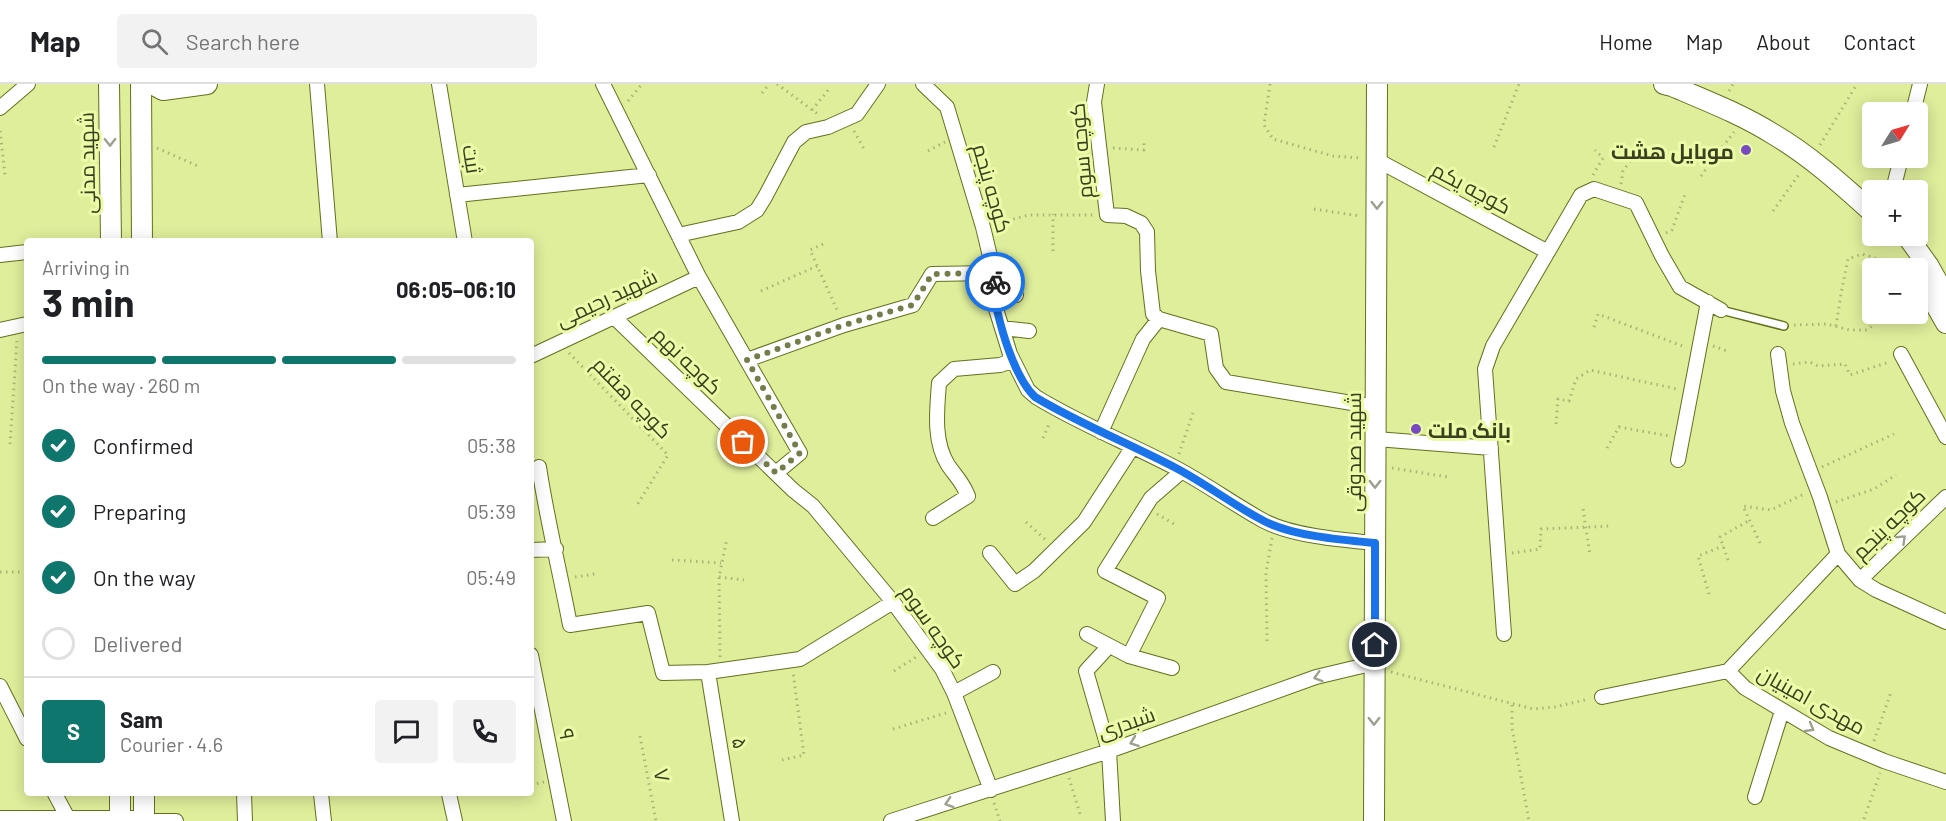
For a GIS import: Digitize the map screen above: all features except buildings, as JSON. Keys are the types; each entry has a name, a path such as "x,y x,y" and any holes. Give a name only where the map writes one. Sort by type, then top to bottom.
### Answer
{"main road":[{"name":"شهید مدنی","path":"109,84 111,238"},
{"path":"141,84 142,238"},
{"path":"152,84 163,90 207,84"},
{"name":"شهید صدوقی","path":"1374,821 1377,84"},
{"path":"1664,84 1744,118 1814,154 1834,178 1862,203"},
{"path":"1700,84 1730,90 1781,124 1814,154 1862,188"},
{"path":"1914,246 1946,297"},
{"path":"1928,291 1946,323"},
{"path":"120,796 120,820"},
{"path":"0,820 144,821 144,796"}],"street":[{"path":"0,108 28,84"},
{"path":"318,84 330,238"},
{"name":"ثبت","path":"439,84 464,238"},
{"path":"603,84 699,277 800,453 776,473"},
{"path":"678,235 738,222 757,210 794,142 806,132 833,125 857,114 879,84"},
{"name":"کوچه پنجم","path":"924,84 947,106 983,227 994,273 996,309 1010,354 1028,390 1055,409 1178,469 1266,522 1341,540 1375,543"},
{"name":"کوچه سوم","path":"1096,84 1094,102 1107,215"},
{"path":"1916,102 1920,84"},
{"name":"کوچه یکم","path":"1377,160 1548,252"},
{"path":"457,195 649,175"},
{"path":"1504,634 1485,369 1493,346 1581,195 1594,189 1636,203 1662,256 1680,286 1721,310"},
{"path":"1107,215 1126,216 1141,223 1147,232 1148,271 1153,314 1159,319 1211,334 1216,368 1226,382 1376,407"},
{"path":"0,255 24,252"},
{"path":"747,360 844,325 913,305 932,274 994,273"},
{"name":"شهید رحیمی","path":"534,355 699,277"},
{"path":"995,293 1016,295"},
{"path":"1678,460 1708,302"},
{"name":"کوچه نهم","path":"614,317 813,506"},
{"path":"1101,432 1143,339 1159,319"},
{"path":"0,330 22,325"},
{"path":"1002,328 1029,331"},
{"path":"933,518 968,496 963,483 949,466 941,449 936,416 939,383 954,369 1000,365 1009,362 1010,354"},
{"path":"1903,357 1946,437"},
{"path":"1779,360 1792,423 1838,554 1860,580 1876,590 1946,621"},
{"path":"1376,439 1491,448"},
{"path":"990,553 1015,584 1034,571 1084,522 1132,448"},
{"path":"539,467 570,625 648,613 663,674 714,671 800,659 893,602"},
{"path":"1129,656 1158,598 1105,571 1151,498 1178,469"},
{"name":"کوچه پنجم","path":"1860,580 1946,496"},
{"name":"کوچه سوم","path":"813,506 893,602 942,669 954,693 991,790"},
{"path":"534,550 556,549"},
{"path":"1602,697 1728,671 1838,554"},
{"path":"1086,634 1129,656 1172,668"},
{"path":"1109,646 1086,671 1109,751 1113,821"},
{"name":"شبدری","path":"891,821 912,818 1316,677 1375,666"},
{"name":"۹","path":"534,670 564,821"},
{"name":"۵","path":"714,671 732,821"},
{"name":"مهدی امینیان","path":"1728,671 1745,688 1829,738 1884,761 1946,782"},
{"path":"954,693 993,672"},
{"path":"0,686 24,733"},
{"path":"1755,797 1782,711"},
{"path":"56,796 69,820"},
{"path":"244,796 245,821"},
{"path":"321,796 324,821"},
{"path":"449,796 454,821"},
{"path":"144,821 176,821"}],"lane":[{"path":"1721,310 1786,326"}],"path":[{"path":"618,112 642,84"},
{"path":"762,93 769,84"},
{"path":"777,84 833,125"},
{"path":"1270,84 1264,125 1273,140 1333,156 1377,160"},
{"path":"1494,147 1519,84"},
{"path":"1773,211 1814,154 1857,84"},
{"path":"812,110 829,89"},
{"path":"847,118 865,151"},
{"path":"1701,176 1744,118"},
{"path":"0,131 5,175"},
{"path":"1098,148 1144,150 1144,140"},
{"path":"141,141 200,167"},
{"path":"1620,197 1623,171 1641,146"},
{"path":"1581,195 1603,158 1595,150"},
{"path":"1654,240 1672,230 1685,194"},
{"path":"1314,209 1377,218"},
{"path":"1053,214 1053,251"},
{"path":"983,227 1028,215 1107,215"},
{"path":"823,244 810,250 844,325"},
{"path":"1836,326 1848,259 1862,254 1875,258"},
{"path":"761,291 817,266"},
{"path":"1594,327 1598,314 1698,352"},
{"path":"1786,326 1826,324 1850,330 1867,330 1874,324"},
{"path":"10,444 22,325"},
{"name":"کوچه هفتم","path":"559,343 668,455 636,506"},
{"path":"1779,360 1810,362 1818,366 1845,364 1850,375 1903,357"},
{"path":"1556,424 1558,399 1569,400 1576,379 1590,370 1691,392"},
{"path":"1042,438 1055,409"},
{"path":"1178,469 1193,413"},
{"path":"1607,448 1619,427 1683,438"},
{"path":"1810,473 1894,434"},
{"path":"1376,465 1448,477"},
{"path":"1823,507 1874,489 1896,475"},
{"path":"1760,543 1743,506 1771,510 1816,488"},
{"path":"1145,507 1174,524"},
{"path":"1583,509 1590,555"},
{"path":"1728,560 1720,537 1750,520"},
{"path":"1026,522 1056,549"},
{"path":"1267,641 1266,573 1274,524"},
{"path":"1498,555 1540,549 1541,529 1611,526"},
{"path":"714,671 719,577 727,538"},
{"path":"1709,594 1698,556 1723,546"},
{"path":"672,560 722,563"},
{"path":"0,572 24,572"},
{"path":"561,580 595,574"},
{"path":"719,577 744,580"},
{"path":"894,671 928,649"},
{"path":"782,760 804,755 792,660"},
{"path":"1375,666 1445,687 1533,709 1602,697"},
{"path":"1869,755 1891,692"},
{"path":"1512,705 1512,729 1529,821"},
{"path":"893,729 960,709"},
{"name":"۷","path":"640,736 656,821"},
{"path":"1864,819 1884,761"},
{"path":"1065,765 1080,814"},
{"path":"991,790 1000,821"}],"way so far":[{"path":"743,442 776,473 800,453 747,360 844,325 913,305 932,274 994,273 995,282"}],"place":[{"name":"موبایل هشت","path":"1746,150"},
{"name":"بانک ملت","path":"1416,429"}],"route":[{"path":"995,282 996,309 1010,354 1028,390 1035,397 1132,448 1174,467 1266,522 1341,540 1375,543 1375,645"}]}
